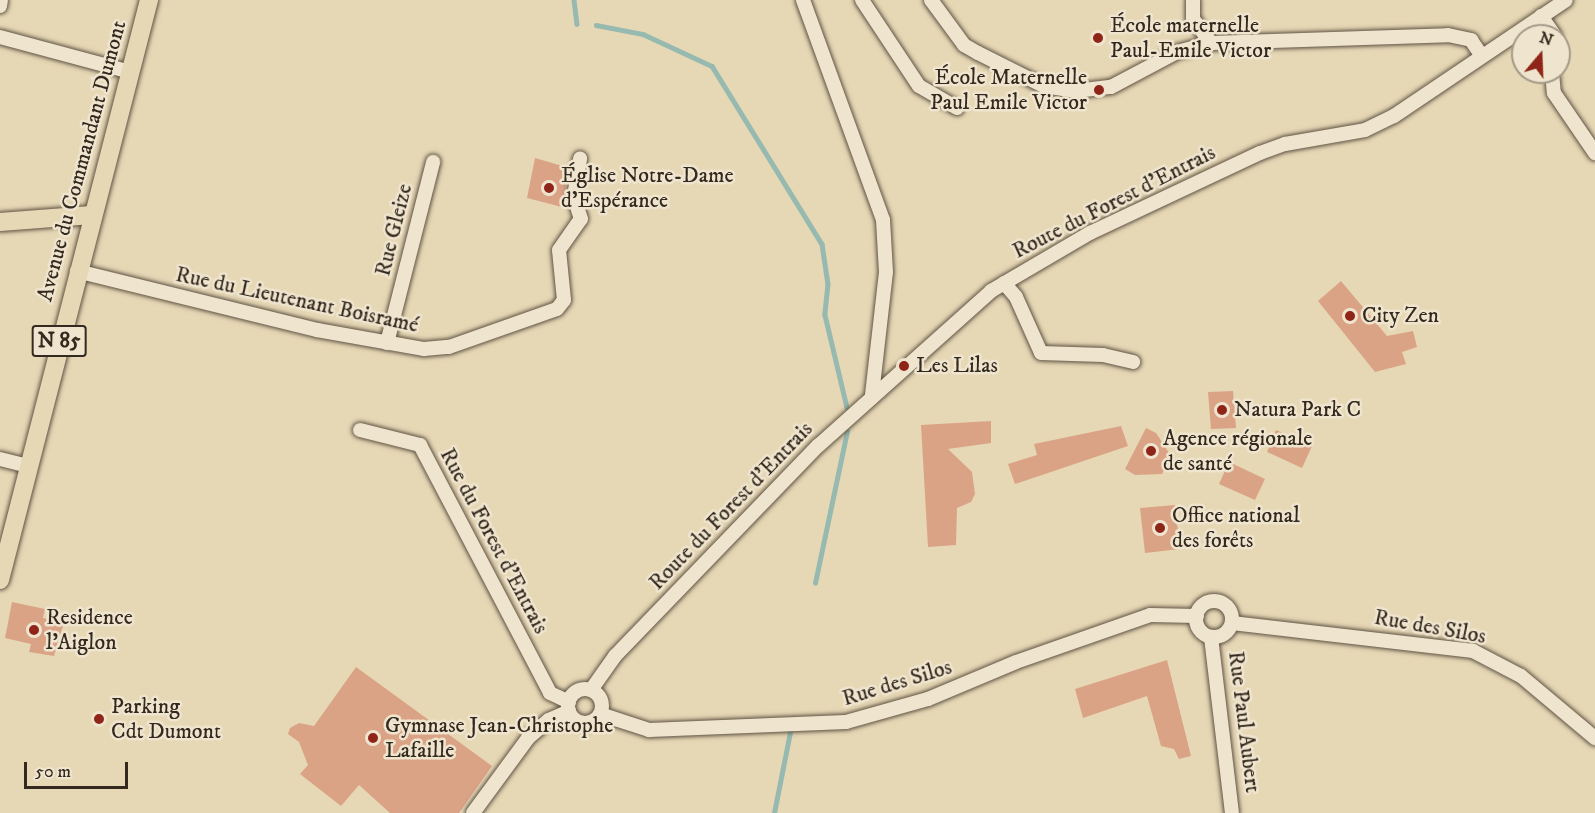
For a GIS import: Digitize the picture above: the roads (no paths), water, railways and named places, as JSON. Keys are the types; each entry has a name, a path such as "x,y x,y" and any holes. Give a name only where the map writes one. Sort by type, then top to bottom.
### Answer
{"main road":[{"name":"Avenue du Commandant Dumont","path":"0,580 77,271 149,0"},
{"path":"0,222 92,215"}],"street":[{"path":"0,6 2,0"},
{"path":"803,0 883,220 886,272 872,395"},
{"path":"862,0 919,86 957,108"},
{"path":"931,0 964,45 1044,86 1062,89 1111,87 1177,52 1211,43 1448,35 1471,40 1481,55"},
{"path":"1193,0 1193,19 1211,43"},
{"name":"Route du Forest d'Entrais","path":"591,690 615,656 872,395 1004,283 1090,233 1260,153 1286,144 1365,130 1414,104 1481,55 1566,0"},
{"path":"1541,16 1547,24"},
{"path":"0,37 130,72"},
{"path":"1553,84 1554,93 1595,153"},
{"name":"Rue du Lieutenant Boisramé","path":"77,271 387,343 449,347 557,309 564,300 559,250 581,215 574,197 580,158"},
{"name":"Rue Gleize","path":"387,343 433,162"},
{"path":"1004,283 1016,297 1041,353 1103,355 1133,362"},
{"name":"Rue du Forest d'Entrais","path":"360,430 420,445 550,693 569,707"},
{"path":"0,459 28,466"},
{"path":"1218,601 1229,609 1232,622 1227,632 1211,637 1200,629 1197,616 1204,604 1218,601"},
{"name":"Rue des Silos","path":"600,714 649,730 792,727 846,722 918,702 1150,615 1197,616"},
{"name":"Rue des Silos","path":"1232,622 1473,651 1521,676 1595,738"},
{"name":"Rue Paul Aubert","path":"1211,637 1232,813"},
{"path":"473,813 528,738 569,707 575,693 591,690 601,700 600,714 586,723 569,707"}],"waterway":[{"path":"574,0 577,24"},
{"path":"596,25 643,34 712,66 822,244 828,284 825,315 847,407"},
{"path":"815,583 847,431"},
{"path":"774,813 791,727"}],"place":[{"name":"École maternelle Paul-Emile Victor","path":"1098,38"},
{"name":"École Maternelle Paul Emile Victor","path":"1099,90"},
{"name":"Église Notre-Dame d'Espérance","path":"549,188"},
{"name":"City Zen","path":"1350,316"},
{"name":"Les Lilas","path":"904,366"},
{"name":"Natura Park C","path":"1222,410"},
{"name":"Agence régionale de santé","path":"1151,451"},
{"name":"Office national des forêts","path":"1160,528"},
{"name":"Residence l'Aiglon","path":"34,630"},
{"name":"Parking Cdt Dumont","path":"99,719"},
{"name":"Gymnase Jean-Christophe Lafaille","path":"373,738"}]}
